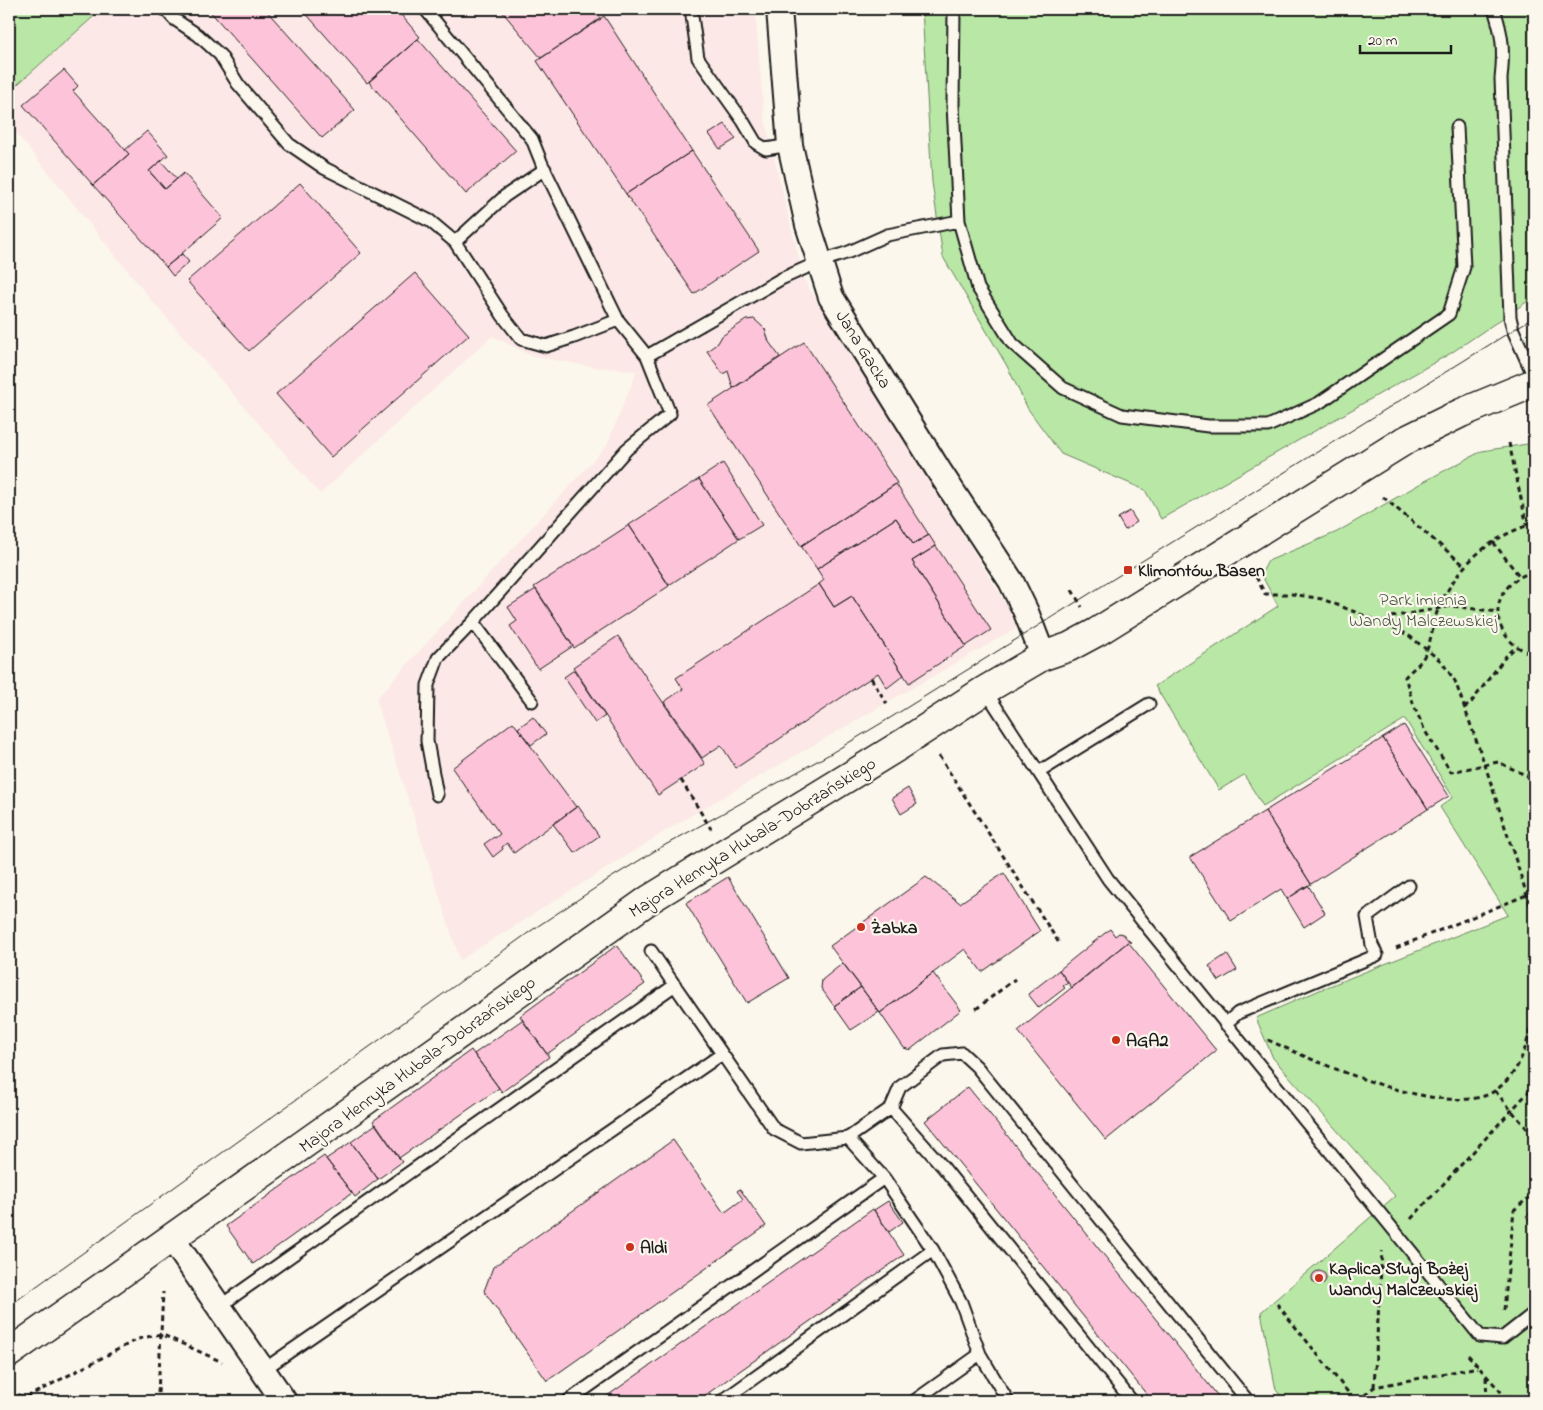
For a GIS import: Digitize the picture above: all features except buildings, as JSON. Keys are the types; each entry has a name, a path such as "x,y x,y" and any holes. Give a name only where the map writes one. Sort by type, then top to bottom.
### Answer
{"street":[{"name":"Jana Gacka","path":"779,9 790,145 808,225 831,297 939,471 1011,581 1026,612 1043,656"},
{"name":"Majora Henryka Hubala-Dobrzańskiego","path":"9,1353 650,899 902,744 985,690 1043,656 1069,647 1097,632 1404,441 1461,413 1534,383"},
{"path":"172,1237 284,1401"}],"lane":[{"path":"166,9 174,19 198,35 220,55 238,84 288,144 324,168 430,221 455,242 503,316 521,340 546,346 574,338 618,320"},
{"path":"425,9 532,139 544,169 618,320 646,356 670,414 627,449 473,622 438,658 428,685 427,741 438,795"},
{"path":"691,9 698,58 743,121 756,143 766,149 790,145"},
{"path":"954,9 953,105 959,221 978,288 1012,343 1062,388 1122,415 1208,426 1268,426 1318,403 1450,314 1464,267 1457,127"},
{"path":"1494,9 1502,34 1504,54 1500,79 1510,317 1513,330 1534,377"},
{"path":"455,242 505,196 544,169"},
{"path":"646,356 781,279 819,262 849,252 887,235 959,221"},
{"path":"473,622 532,701"},
{"path":"985,690 1108,879 1480,1336 1502,1338 1534,1313"},
{"path":"1039,772 1149,704"},
{"path":"1225,1024 1238,1013 1377,955 1372,945 1367,917 1409,886"},
{"path":"651,951 774,1129 801,1143 848,1138 891,1108 900,1087 943,1055 962,1053 977,1067 1248,1401"},
{"path":"220,1306 675,985"},
{"path":"263,1370 722,1054"},
{"path":"891,1108 943,1167 1132,1401"},
{"path":"848,1138 884,1178 933,1250 961,1302 980,1354 1008,1401"},
{"path":"568,1401 884,1178"},
{"path":"722,1401 933,1250"},
{"path":"914,1401 980,1354"}],"path":[{"path":"1509,443 1526,526"},
{"path":"1383,497 1466,566"},
{"path":"1534,523 1500,537 1483,548 1466,566 1439,608 1423,658 1405,677 1414,706 1425,731 1451,772 1498,762 1534,779"},
{"path":"1493,542 1520,577"},
{"path":"1250,565 1265,594 1292,594 1322,599 1388,625 1408,635 1441,660 1454,681 1485,765 1534,917"},
{"path":"1534,573 1520,577 1508,586 1501,598 1498,612 1502,632 1516,647 1534,654"},
{"path":"1388,625 1391,617 1452,606 1498,612"},
{"path":"1464,708 1470,704 1506,656 1516,647"},
{"path":"871,678 887,704"},
{"path":"936,751 1059,944"},
{"path":"681,780 714,833"},
{"path":"1377,955 1534,892"},
{"path":"976,1009 1015,979"},
{"path":"1238,1013 1264,1038 1347,1075 1397,1090 1462,1100 1484,1096 1495,1091 1518,1068 1530,1032 1534,1003"},
{"path":"1396,1234 1534,1086"},
{"path":"1495,1091 1534,1137"},
{"path":"1502,1338 1514,1210 1534,1193"},
{"path":"1374,1387 1382,1247"},
{"path":"162,1401 158,1394 163,1292"},
{"path":"1277,1304 1356,1401 1374,1387 1478,1367 1509,1401"},
{"path":"9,1394 27,1397 138,1339 161,1334 220,1360 224,1366"},
{"path":"1486,1376 1488,1401"}],"shaded area":[{"path":"102,9 755,9 764,116 804,280 1020,626 680,822 460,960 376,699 607,445 637,371 595,367 532,356 492,336 320,494 153,302 9,124 9,93"}],"green space":[{"path":"9,9 102,9 9,92"},
{"path":"922,9 1534,9 1534,297 1451,353 1161,519 1145,490 1061,454 1028,409 1007,366 943,257 932,182"},
{"name":"Park imienia Wandy Malczewskiej","path":"1534,443 1534,1401 1286,1401 1276,1390 1261,1312 1395,1196 1273,1058 1256,1018 1322,989 1508,915 1440,807 1453,797 1405,719 1263,806 1244,775 1219,790 1155,686 1278,606 1261,574 1268,561 1337,532 1423,482 1482,451"}],"tram line":[{"path":"9,1306 535,928 609,879 658,849 828,755 890,718 1534,317"}],"place":[{"name":"Klimontów Basen","path":"1128,570"},
{"name":"Żabka","path":"861,927"},
{"name":"AGA2","path":"1116,1040"},
{"name":"Aldi","path":"630,1247"},
{"name":"Kaplica Sługi Bożej Wandy Malczewskiej","path":"1319,1278"}]}
